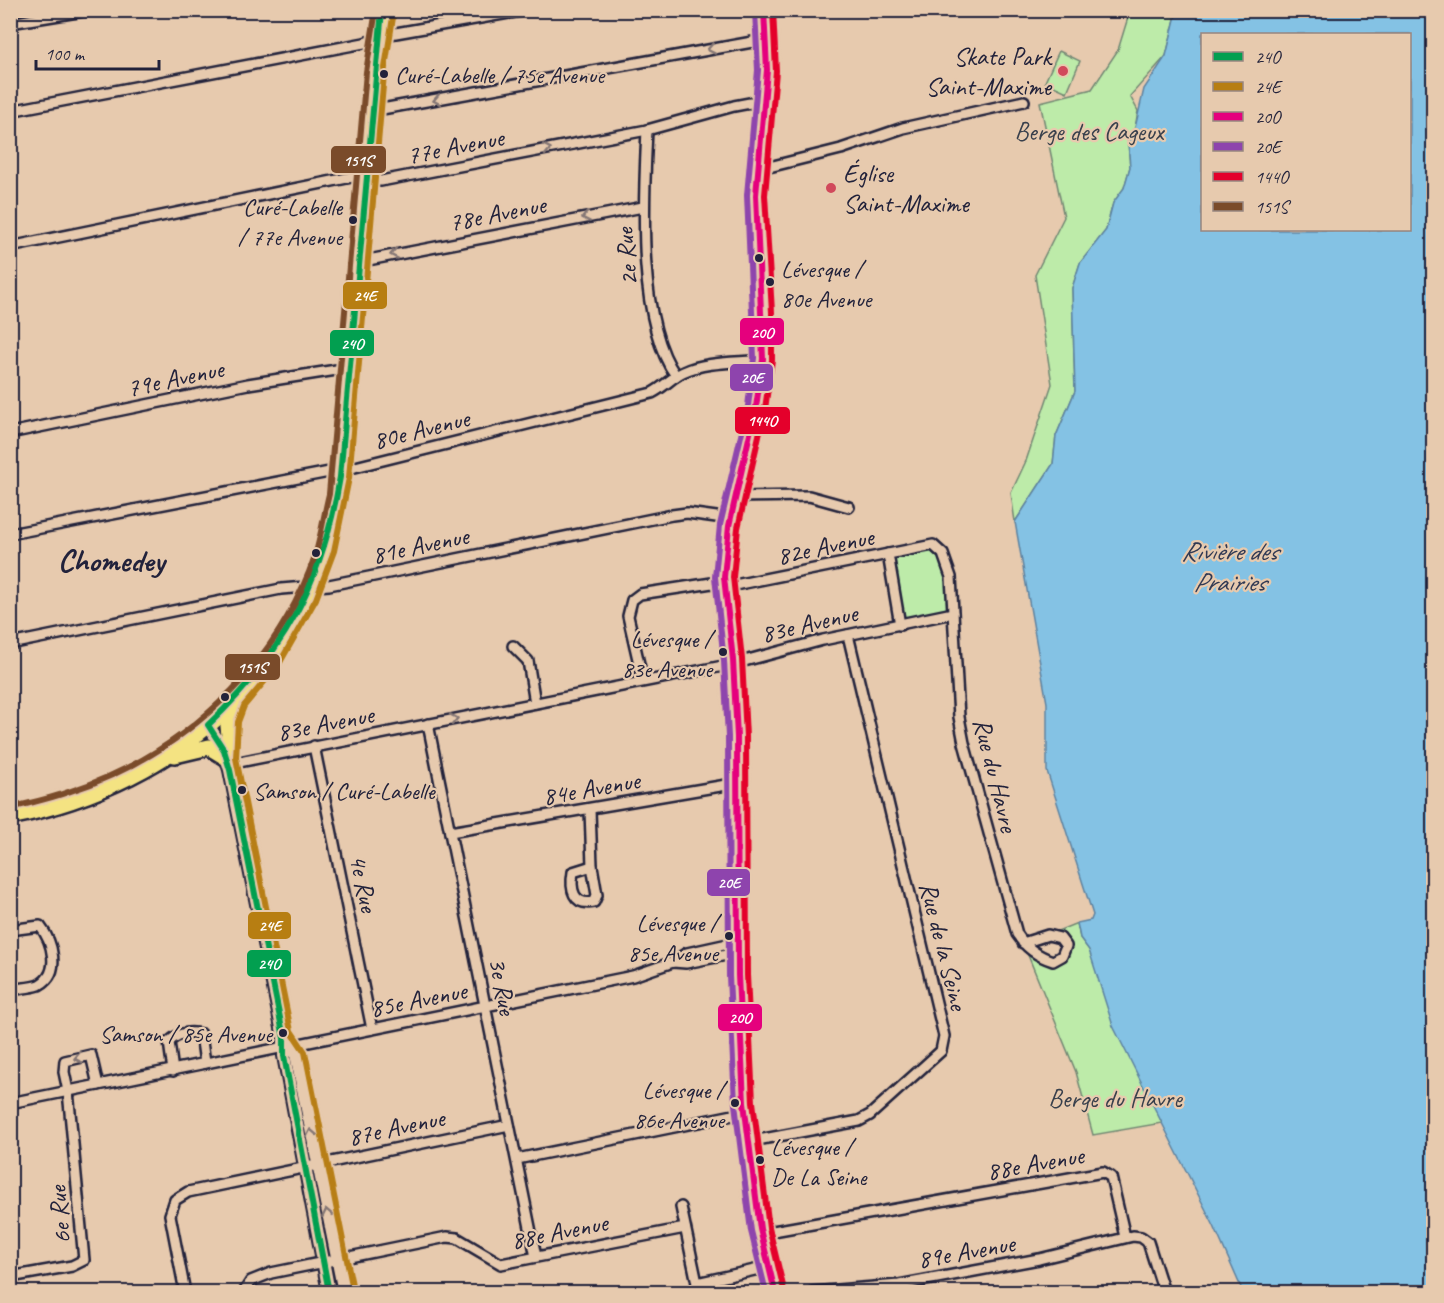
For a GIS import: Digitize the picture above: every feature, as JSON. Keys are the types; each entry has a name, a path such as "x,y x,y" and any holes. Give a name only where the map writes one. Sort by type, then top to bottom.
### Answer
{"main road":[{"path":"10,817 62,806 92,795 166,757 208,726 236,701 277,651 312,585 332,526 340,470 381,21"},
{"path":"166,757 209,747 228,761 230,745 228,726 236,701"}],"street":[{"path":"10,23 90,10"},
{"path":"10,111 347,46 381,21 527,10"},
{"path":"764,10 769,39 766,100 757,170 756,202 763,360 755,412 725,551 725,584 733,664 738,783 739,1066 747,1142 768,1267 775,1293"},
{"path":"371,111 769,39"},
{"name":"77e Avenue","path":"10,247 352,177 381,181 647,130 734,105 766,100"},
{"path":"757,170 840,149 903,128 1024,101"},
{"name":"2e Rue","path":"647,130 643,207 644,256 656,330 665,358 676,376"},
{"name":"78e Avenue","path":"358,262 643,207"},
{"name":"80e Avenue","path":"10,534 340,470 652,393 664,387 676,376 694,367 763,360"},
{"name":"79e Avenue","path":"10,433 248,384 349,368"},
{"path":"736,497 810,496 849,507"},
{"name":"81e Avenue","path":"10,644 281,589 369,577 672,515 687,513 731,519"},
{"name":"82e Avenue","path":"643,681 628,616 632,600 640,594 725,584 933,545"},
{"name":"Rue du Havre","path":"933,545 944,554 951,578 959,717 964,743 1017,934 1023,943"},
{"path":"888,554 900,625"},
{"name":"83e Avenue","path":"228,761 733,664 848,635 952,613"},
{"name":"Rue de la Seine","path":"747,1142 859,1121 870,1115 941,1051 944,1036 848,635"},
{"path":"513,646 528,661 535,703"},
{"name":"3e Rue","path":"428,724 536,1257"},
{"path":"208,726 228,761 312,1167 344,1293"},
{"name":"4e Rue","path":"314,746 372,1029"},
{"name":"84e Avenue","path":"450,832 738,783"},
{"path":"590,810 592,866"},
{"path":"10,930 40,926 47,934 54,964 51,972 39,984 10,990"},
{"name":"85e Avenue","path":"10,1103 206,1064 286,1044 486,1007 633,976 673,962 686,963 737,948"},
{"path":"173,1071 169,1042 176,1035 193,1032 201,1034 206,1064"},
{"path":"68,1091 64,1072 65,1061 79,1056 91,1055 98,1085"},
{"name":"6e Rue","path":"10,1277 72,1266 84,1260 68,1091"},
{"path":"517,1159 743,1113"},
{"name":"87e Avenue","path":"185,1293 170,1215 175,1200 188,1192 509,1125"},
{"path":"312,1167 329,1293"},
{"name":"88e Avenue","path":"762,1233 1103,1172 1111,1177 1125,1237"},
{"path":"681,1207 696,1288 768,1267"},
{"name":"88e Avenue","path":"244,1293 251,1281 271,1273 452,1237 501,1264 685,1228"},
{"path":"1125,1237 1141,1237 1148,1242 1164,1293"},
{"name":"89e Avenue","path":"812,1293 898,1285 1039,1259 1125,1237"}],"green space":[{"name":"Berge des Cageux","path":"1130,11 1177,11 1166,56 1130,96 1138,111 1135,128 1128,142 1130,167 1124,188 1113,203 1106,230 1080,263 1072,288 1075,391 1056,436 1053,464 1015,522 1011,493 1026,461 1052,384 1035,275 1064,217 1040,102 1092,89 1118,50"},
{"name":"Skate Park Saint-Maxime","path":"1059,51 1080,61 1067,92 1045,82"},
{"path":"933,545 943,554 953,613 900,625 888,554"},
{"name":"Berge du Havre","path":"1077,923 1080,938 1089,950 1162,1123 1093,1135 1076,1072 1023,943 1053,961 1066,946 1048,935"}],"water":[{"name":"Rivière des Prairies","path":"1177,11 1433,11 1433,1292 1243,1292 1214,1226 1113,1026 1089,950 1080,938 1077,923 1091,920 1093,915 1047,771 1047,703 1015,522 1053,464 1056,436 1075,391 1072,288 1080,263 1106,230 1113,203 1124,188 1130,167 1128,142 1135,128 1144,89 1166,56"}],"transit line":[{"name":"151S","path":"10,808 46,799 109,776 149,756 186,731 219,703 250,671 276,635 298,597 315,556 329,494 366,72 376,10"},
{"name":"24O","path":"329,1292 284,1056 284,1038 230,770 224,750 208,725 235,698 279,642 311,582 333,515 340,477 382,10"},
{"name":"20O","path":"764,10 767,70 756,195 763,359 756,407 729,526 724,577 733,660 737,737 738,975 744,1103 760,1229 775,1292"},
{"name":"144O","path":"773,10 776,71 765,195 772,312 772,360 765,409 738,528 733,577 742,659 746,737 747,975 753,1102 769,1228 784,1290"},
{"name":"24E","path":"353,1290 305,1052 291,1031 236,758 238,722 244,706 279,664 316,599 334,551 349,478 384,74 394,11"},
{"name":"20E","path":"755,11 758,70 747,195 754,358 748,406 720,525 715,577 724,661 728,737 729,976 735,1104 751,1231 766,1292"}],"place":[{"name":"Skate Park Saint-Maxime","path":"1063,71"},
{"name":"Curé-Labelle / 75e Avenue","path":"384,74"},
{"name":"Église Saint-Maxime","path":"831,188"},
{"name":"Curé-Labelle / 77e Avenue","path":"353,220"},
{"name":"Lévesque / 80e Avenue","path":"770,282"},
{"name":"Lévesque / 83e Avenue","path":"723,652"},
{"name":"Samson / Curé-Labelle","path":"242,790"},
{"name":"Lévesque / 85e Avenue","path":"729,936"},
{"name":"Samson / 85e Avenue","path":"283,1033"},
{"name":"Lévesque / 86e Avenue","path":"735,1103"},
{"name":"Lévesque / De La Seine","path":"760,1160"}],"district":[{"name":"Chomedey","path":"111,560"}]}
